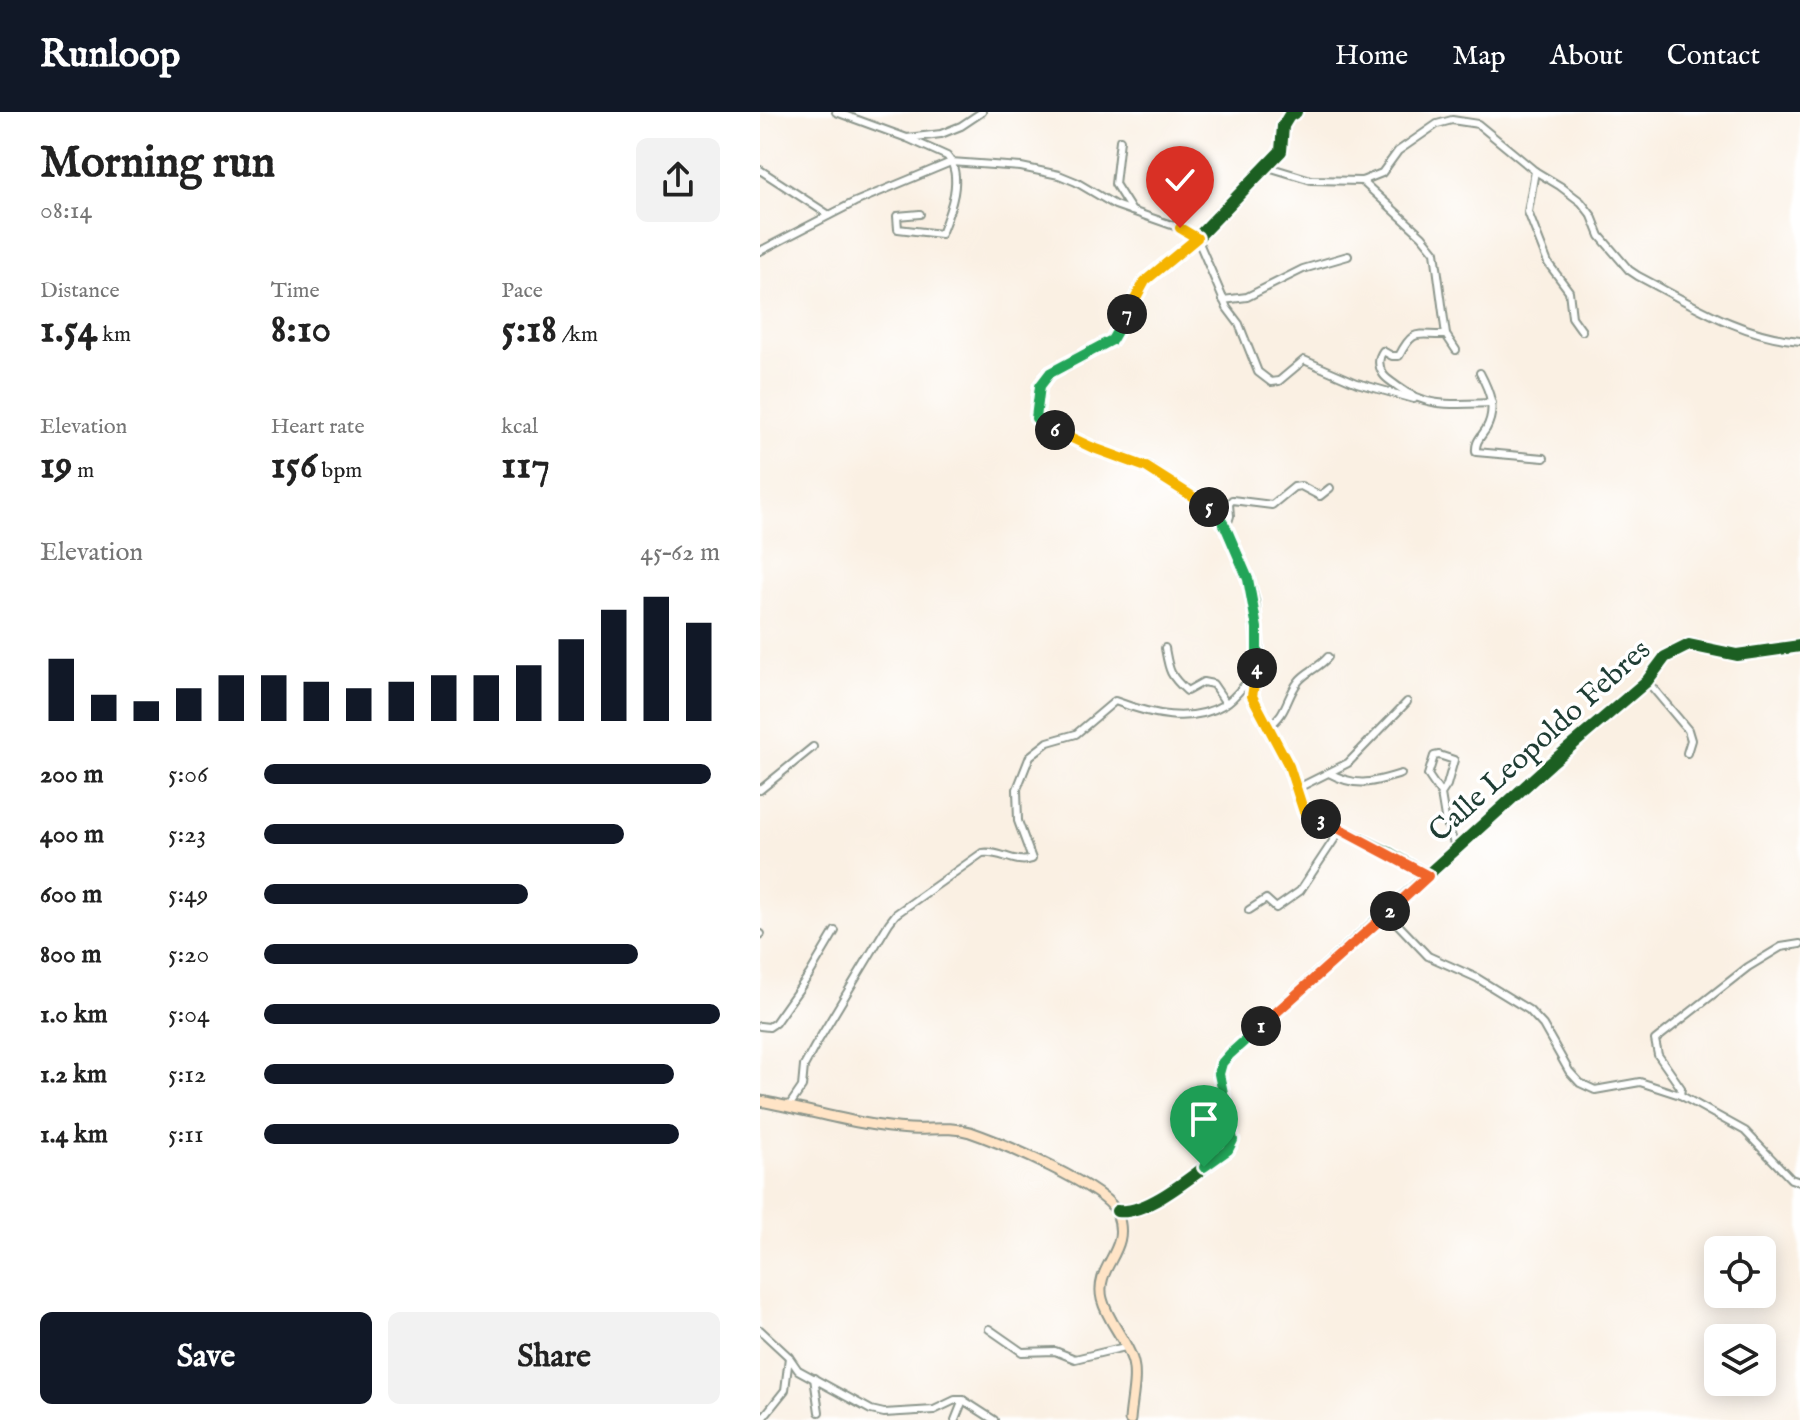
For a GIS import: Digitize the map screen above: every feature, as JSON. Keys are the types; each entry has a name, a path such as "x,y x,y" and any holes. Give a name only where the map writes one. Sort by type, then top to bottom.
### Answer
{"street":[{"path":"836,112 947,156 951,162 955,199 941,234 898,229 897,216 920,214"},
{"path":"907,138 941,134 961,126 982,112"},
{"path":"1296,112 1289,116 1283,126 1281,151 1197,238 1145,281 1112,340 1050,373 1040,386 1036,418 1091,447 1146,467 1216,511 1248,579 1254,602 1257,638 1252,696 1289,766 1304,812 1428,876"},
{"path":"1268,167 1311,180 1362,181 1382,173 1398,151 1437,124 1452,120 1478,124 1535,171 1581,202 1592,216 1600,236 1629,270 1733,327 1800,341"},
{"path":"1120,140 1115,184 1132,211"},
{"path":"760,251 829,215 951,162 1021,167 1059,175 1115,205 1180,228 1197,238 1223,300 1239,324 1258,372 1271,382 1279,381 1304,360 1357,383 1414,399 1441,404 1492,403"},
{"path":"760,170 829,215"},
{"path":"1535,171 1528,212 1548,263 1569,291 1572,317 1582,331"},
{"path":"1362,181 1422,236 1435,252 1446,335 1456,350"},
{"path":"1223,300 1247,297 1303,269 1348,256"},
{"path":"1414,399 1385,377 1379,366 1379,355 1383,351 1399,356 1408,338 1416,333 1446,335"},
{"path":"1480,373 1492,403 1492,416 1475,444 1476,452 1544,458"},
{"path":"1226,528 1232,500 1272,505 1294,487 1301,486 1320,496 1330,488"},
{"name":"Calle Leopoldo Febres","path":"1117,1211 1126,1213 1146,1206 1228,1150 1233,1140 1219,1082 1222,1063 1456,849 1647,681 1665,657 1689,645 1737,655 1800,646"},
{"path":"1165,648 1170,675 1175,681 1187,691 1203,682 1213,684 1226,703"},
{"path":"1269,726 1286,709 1298,682 1319,668 1328,657"},
{"path":"789,1106 802,1087 804,1066 815,1046 880,934 896,914 982,853 993,851 1023,862 1032,859 1018,821 1017,789 1030,756 1036,750 1048,742 1076,734 1115,701 1144,712 1171,716 1200,715 1226,703 1256,673"},
{"path":"1647,681 1688,730 1691,740 1687,753"},
{"path":"1296,789 1348,763 1407,702"},
{"path":"760,790 813,747"},
{"path":"1441,794 1454,760 1439,755 1434,756 1428,775 1441,794 1445,818 1456,849"},
{"path":"1329,773 1352,784 1401,774"},
{"path":"1249,910 1266,899 1276,908 1300,891 1341,829"},
{"path":"1387,913 1428,956 1477,978 1529,1010 1543,1025 1569,1071 1580,1083 1595,1090 1640,1082 1680,1095 1745,1131 1791,1179 1800,1182"},
{"path":"760,1026 769,1027 775,1023 835,931"},
{"path":"1680,1095 1681,1088 1658,1055 1655,1040 1748,967 1781,947 1800,944"},
{"path":"760,1101 846,1120 910,1129 947,1128 969,1132 1067,1175 1097,1192 1117,1211 1121,1232 1119,1250 1103,1274 1101,1288 1103,1301 1132,1360 1130,1420"},
{"path":"989,1329 1022,1352 1055,1351 1075,1359 1125,1347"},
{"path":"760,1330 789,1357 798,1370 871,1410 884,1413 934,1410 955,1400 963,1400 994,1420"},
{"path":"761,1420 785,1390 789,1357"},
{"path":"814,1378 819,1412"},
{"path":"955,1420 963,1400"}],"cycle path":[{"path":"1296,112 1289,116 1283,126 1281,151 1197,238 1145,281 1112,340 1050,373 1040,386 1036,418 1091,447 1146,467 1216,511 1248,579 1254,602 1258,649 1252,696 1289,766 1304,812 1389,853 1428,876"},
{"path":"1117,1211 1130,1211 1159,1199 1228,1150 1233,1140 1219,1074 1222,1063 1551,763 1647,681 1665,657 1689,645 1737,655 1800,646"}],"route":[{"path":"1180,228 1197,238 1145,281 1112,340 1050,373 1040,386 1035,405 1036,418 1091,447 1146,467 1216,511 1248,579 1254,602 1258,649 1252,696 1289,766 1304,812 1389,853 1428,876 1222,1063 1219,1082 1233,1140 1228,1150 1204,1167"}]}
